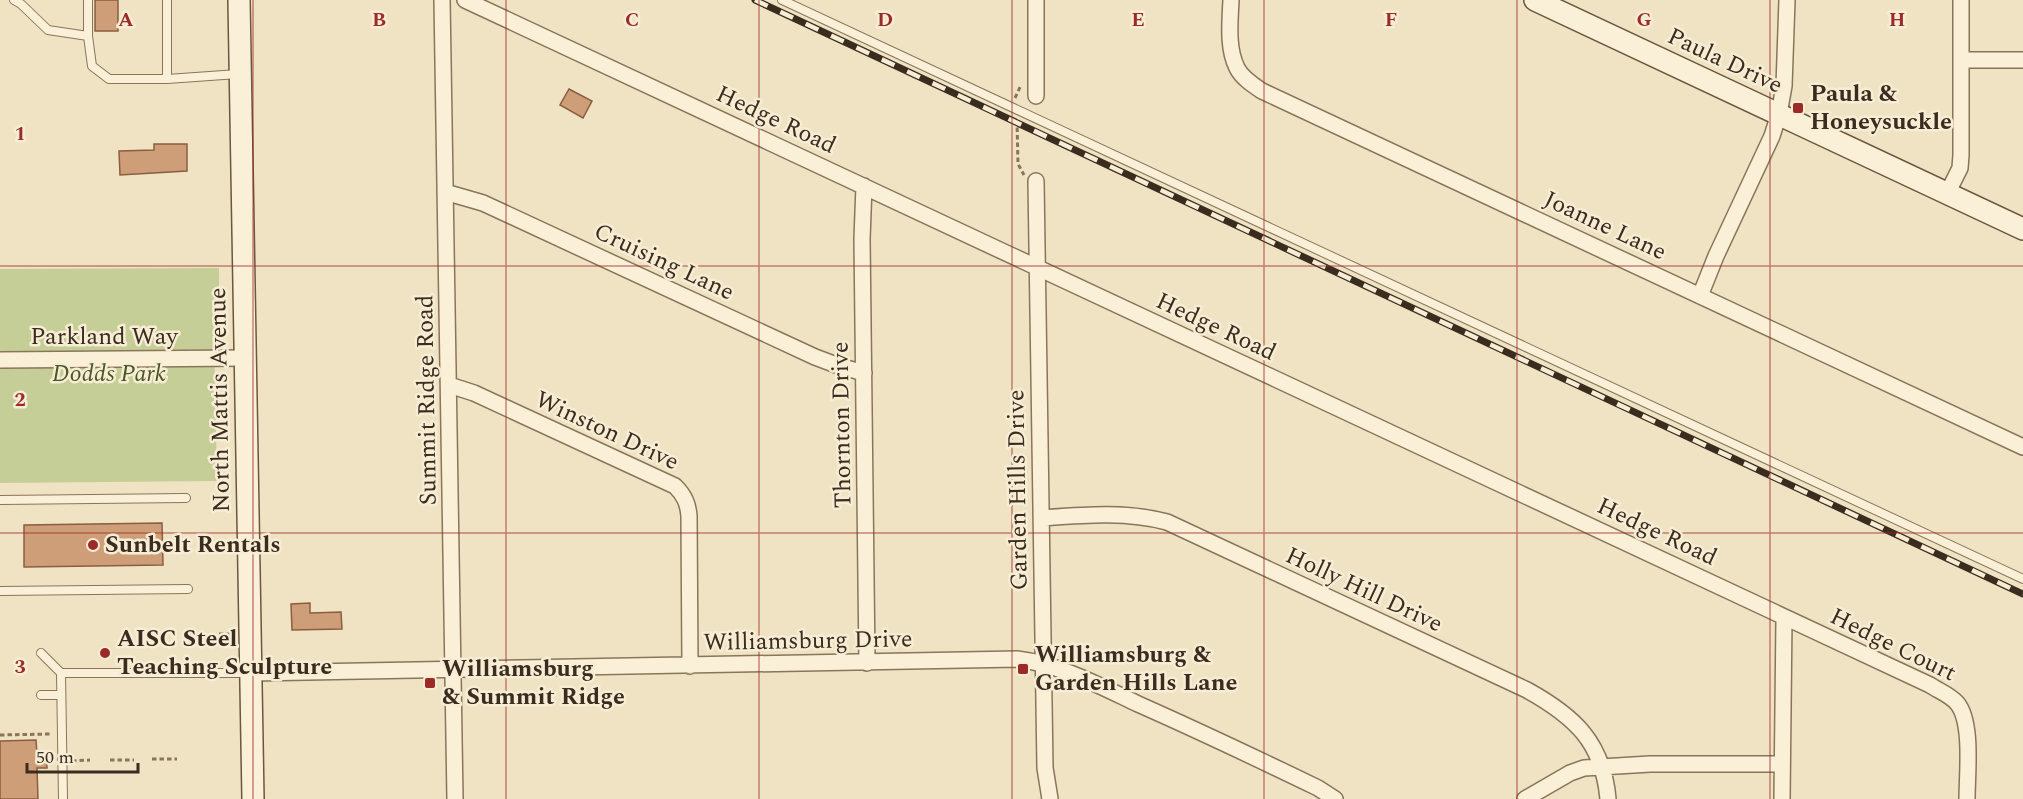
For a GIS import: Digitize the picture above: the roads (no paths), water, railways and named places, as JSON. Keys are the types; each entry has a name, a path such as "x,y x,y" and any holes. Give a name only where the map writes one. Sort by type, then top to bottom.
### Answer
{"main road":[{"name":"North Mattis Avenue","path":"239,0 253,799"},
{"name":"Paula Drive","path":"1541,1 2023,229"}],"street":[{"name":"Summit Ridge Road","path":"442,0 455,799"},
{"name":"Hedge Road","path":"465,0 1784,618"},
{"path":"1036,0 1036,96"},
{"name":"Joanne Lane","path":"1231,0 1230,37 1237,69 1247,81 1262,91 2023,447"},
{"path":"1700,296 1716,256 1772,136 1779,114 1784,86 1787,0"},
{"path":"1948,192 1955,181 1962,155 1961,0"},
{"path":"1962,60 2023,60"},
{"name":"Garden Hills Drive","path":"1035,183 1045,768 1050,799"},
{"name":"Thornton Drive","path":"864,186 862,239 867,663"},
{"name":"Cruising Lane","path":"445,192 483,203 815,357 864,373"},
{"name":"Parkland Way","path":"0,360 244,358"},
{"name":"Winston Drive","path":"450,385 474,393 675,486 683,494 688,505 689,516 690,666"},
{"name":"Holly Hill Drive","path":"1042,518 1078,515 1136,515 1167,522 1527,690 1552,704 1584,732 1596,750 1602,766 1608,799"},
{"path":"1782,799 1784,618"},
{"name":"Hedge Court","path":"1784,618 1908,675 1952,698 1959,705 1965,718 1967,799"},
{"name":"Williamsburg Drive","path":"250,673 1017,659 1044,664 1098,685 1318,788 1335,799"},
{"path":"1525,799 1570,773 1584,768 1782,764"}],"lane":[{"path":"14,0 48,30 88,36"},
{"path":"88,0 88,36 92,66 109,79 167,79 240,74"},
{"path":"167,0 167,79"},
{"path":"782,0 2023,579"},
{"path":"0,500 186,498"},
{"path":"0,591 188,589"},
{"path":"41,653 61,673 63,799"},
{"path":"61,673 250,673"},
{"path":"41,695 61,695"}],"railway":[{"path":"755,0 2023,594"}],"place":[{"name":"Paula & Honeysuckle","path":"1798,108"},
{"name":"Sunbelt Rentals","path":"93,545"},
{"name":"AISC Steel Teaching Sculpture","path":"105,653"},
{"name":"Williamsburg & Garden Hills Lane","path":"1023,669"},
{"name":"Williamsburg & Summit Ridge","path":"430,683"}],"park label":[{"name":"Dodds Park","path":"109,374"}]}
